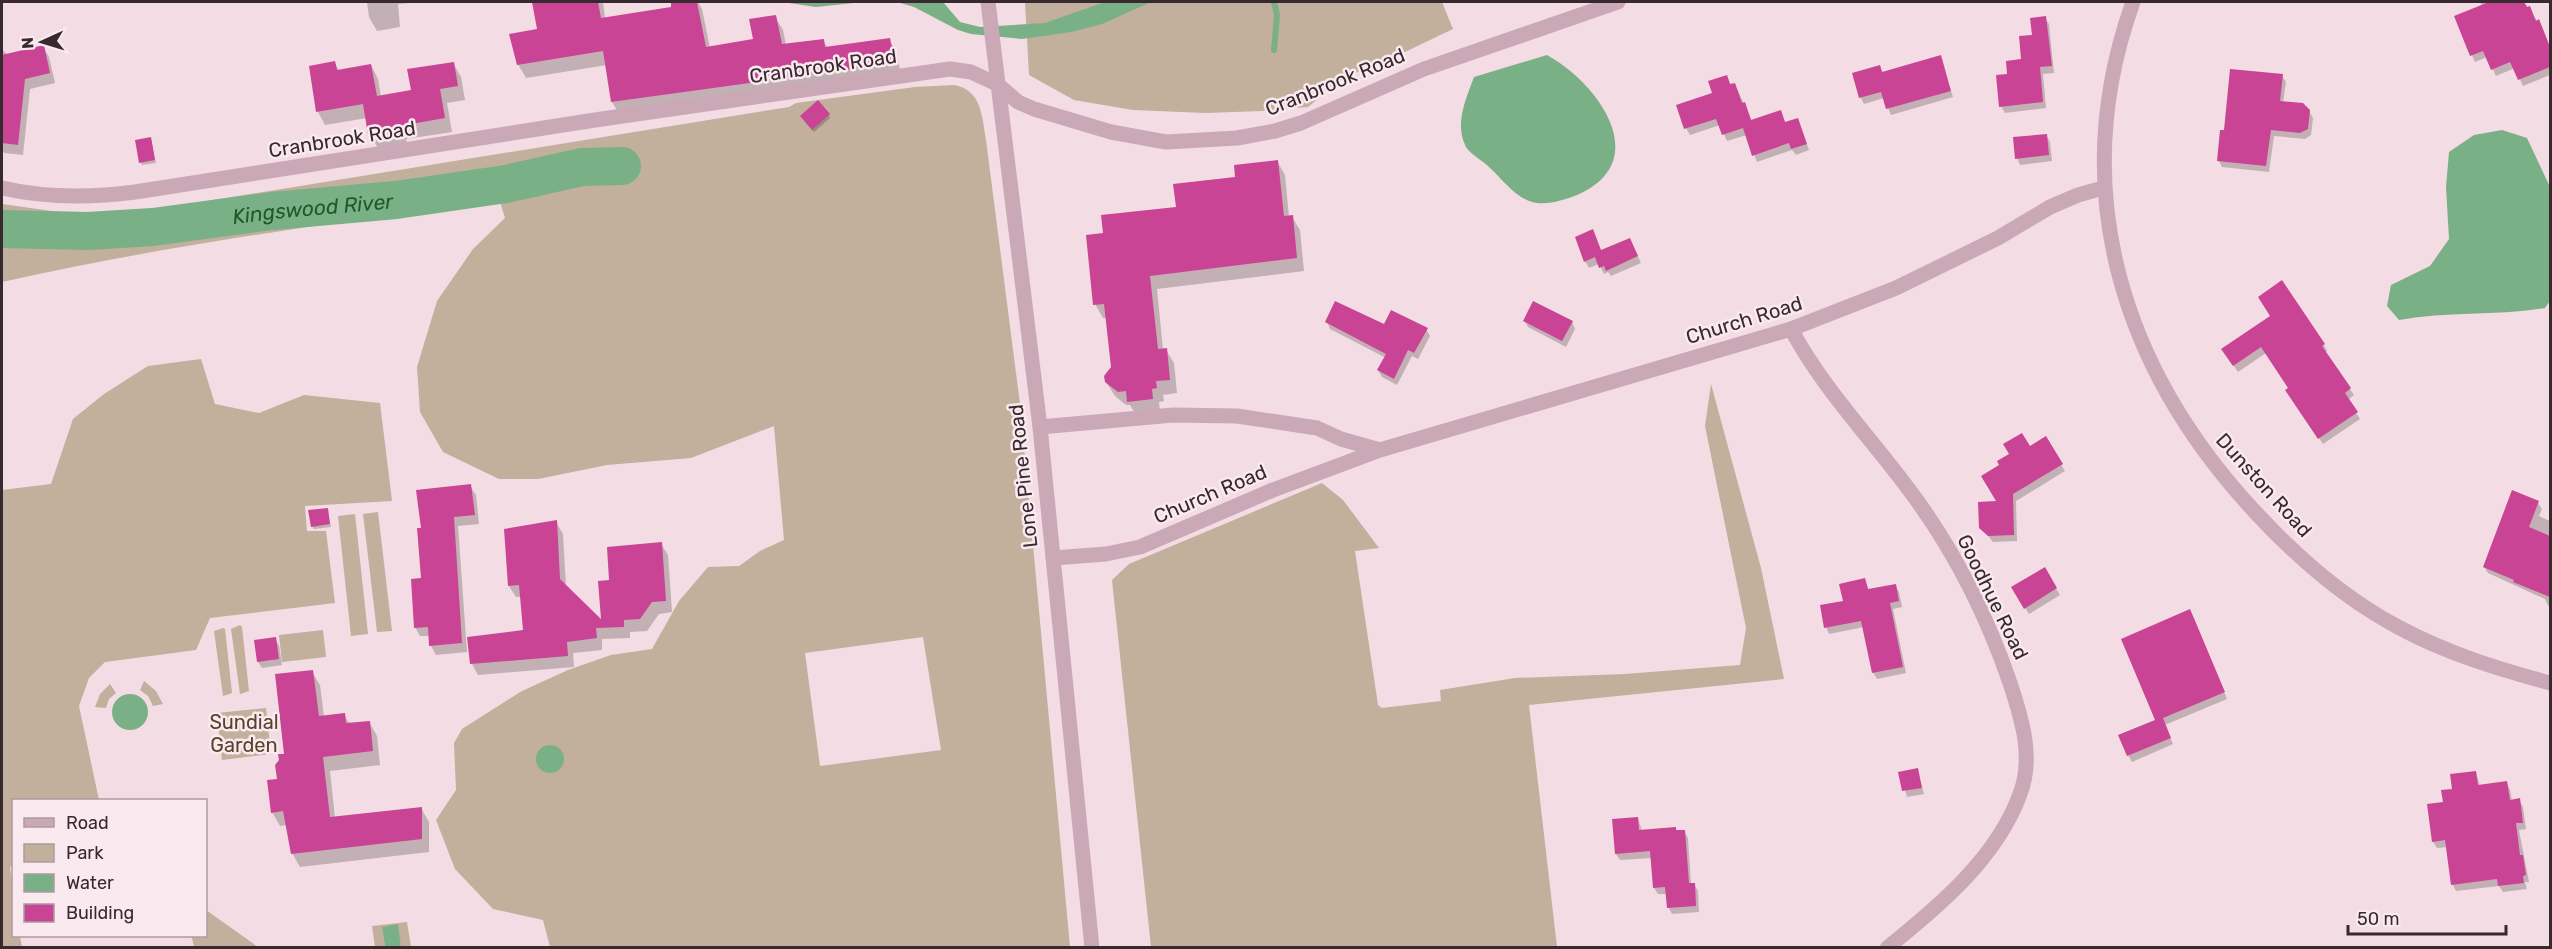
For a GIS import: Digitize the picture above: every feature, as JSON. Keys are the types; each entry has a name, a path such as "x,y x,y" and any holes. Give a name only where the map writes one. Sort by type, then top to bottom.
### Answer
{"street":[{"name":"Lone Pine Road","path":"988,2 1040,427 1092,948"},
{"name":"Cranbrook Road","path":"2,188 88,197 135,192 595,120 950,69 971,72 997,84 1018,102 1034,109 1144,139 1166,142 1237,138 1275,131 1301,123 1424,69 1618,2"},
{"name":"Dunston Road","path":"2133,2 2122,37 2109,98 2104,140 2103,188 2123,289 2149,362 2189,432 2230,486 2277,536 2331,583 2361,605 2427,642 2484,664 2550,683"},
{"name":"Church Road","path":"1053,558 1106,554 1140,547 1273,490 1380,450 1791,329 1896,288 1998,238 2050,207 2078,195 2103,188"},
{"name":"Goodhue Road","path":"1791,329 1814,368 1907,487 1945,543 1987,623 2006,670 2024,732 2026,773 2020,795 1994,842 1952,891 1887,948"},
{"path":"1040,427 1173,415 1237,416 1317,428 1341,439 1380,450"}],"green space":[{"path":"1025,2 1442,2 1453,29 1384,62 1345,77 1308,107 1206,113 1133,110 1074,100 1029,75"},
{"path":"954,85 963,88 975,99 983,122 1020,404 1070,947 550,947 543,920 493,909 455,869 436,820 456,790 454,743 462,729 522,691 568,670 611,655 652,649 679,601 708,567 739,566 760,551 784,540 774,426 691,458 607,465 538,479 499,479 443,452 420,412 417,367 437,301 473,249 505,218 499,198 187,246 2,282 2,204 102,218 789,107 796,103 915,87","holes":["923,637 941,750 820,766 805,653"]},
{"path":"201,359 215,404 259,413 304,395 380,403 392,501 305,506 307,531 326,531 335,603 210,618 196,650 105,662 89,678 79,706 99,799 12,799 12,866 10,867 12,937 20,937 22,947 2,947 2,490 51,484 73,419 104,394 148,366"},
{"path":"1711,384 1761,568 1784,679 1529,705 1557,947 1151,947 1112,580 1129,564 1322,483 1343,500 1379,548 1355,551 1378,705 1382,708 1441,701 1440,690 1515,678 1625,674 1740,665 1746,628 1705,426"},
{"path":"378,512 392,631 377,632 363,514"},
{"path":"355,514 368,634 351,636 338,516"},
{"path":"240,625 249,691 240,694 231,629"},
{"path":"225,629 232,693 223,696 214,631"},
{"path":"323,630 326,657 282,662 279,635"},
{"path":"144,681 156,691 163,704 153,706 148,696 140,690"},
{"path":"110,684 116,693 109,699 106,708 95,707 100,694"},
{"name":"Sundial Garden","path":"266,708 271,754 222,760 217,713"},
{"path":"207,911 258,947 194,947 190,937 207,937"},
{"path":"407,922 411,947 401,947 397,925 382,927 385,947 375,947 372,926"}],"water":[{"path":"782,2 863,2 816,7"},
{"path":"897,2 943,2 960,22 980,27 1045,23 1105,2 1151,2 1102,24 1071,32 1022,39 971,34 958,30 914,7"},
{"path":"1547,55 1584,84 1599,103 1610,123 1615,143 1612,163 1600,180 1572,197 1555,202 1537,203 1526,200 1514,192 1468,150 1463,138 1461,121 1474,77"},
{"path":"2502,130 2527,138 2550,187 2550,301 2545,308 2436,315 2399,320 2387,306 2391,285 2430,266 2449,239 2446,187 2449,152 2474,135"},
{"path":"130,694 143,699 148,712 143,725 130,730 117,725 112,712 117,699"},
{"path":"550,745 560,749 564,759 560,769 550,773 540,769 536,759 540,749"},
{"path":"398,924 401,947 385,947 382,927"}],"building":[{"path":"532,2 598,2 601,18 671,7 671,2 697,2 706,47 753,39 749,19 776,15 782,44 824,39 825,47 890,38 895,63 611,102 603,51 517,65 509,34 537,29"},
{"path":"2489,2 2524,2 2527,7 2530,6 2536,21 2539,19 2550,47 2550,67 2518,80 2510,62 2491,70 2483,51 2470,56 2454,16"},
{"path":"2046,16 2052,66 2040,67 2043,102 1999,107 1996,75 2007,74 2006,61 2021,59 2019,36 2032,35 2030,18"},
{"path":"44,45 50,73 25,79 18,145 2,143 2,55"},
{"path":"1941,55 1951,91 1886,109 1881,92 1859,98 1852,73 1880,65 1882,72"},
{"path":"335,61 337,70 371,64 377,96 411,90 407,69 454,62 458,86 440,89 445,118 400,126 400,129 368,135 363,104 316,112 309,66"},
{"path":"2230,69 2283,74 2280,101 2303,103 2310,110 2308,129 2300,133 2271,130 2266,166 2217,161 2220,130 2224,130"},
{"path":"1727,75 1730,84 1735,83 1751,120 1781,110 1785,122 1798,118 1807,144 1791,149 1789,143 1752,156 1743,128 1722,135 1716,119 1684,129 1676,105 1712,93 1708,81"},
{"path":"818,100 830,114 812,130 800,116"},
{"path":"2047,134 2049,155 2015,159 2013,137"},
{"path":"151,137 155,160 139,163 135,140"},
{"path":"1278,160 1284,216 1293,215 1297,258 1150,276 1158,349 1167,348 1170,380 1156,381 1157,388 1152,389 1153,399 1127,402 1126,391 1118,392 1105,382 1104,376 1111,367 1104,304 1093,305 1086,235 1103,233 1101,215 1176,207 1173,184 1235,177 1234,165"},
{"path":"1593,229 1601,250 1630,238 1638,256 1606,271 1604,266 1599,268 1595,257 1584,262 1575,237"},
{"path":"2282,280 2325,344 2322,346 2351,388 2345,393 2358,412 2318,439 2285,390 2288,388 2261,347 2233,366 2221,349 2270,316 2258,297"},
{"path":"1335,301 1384,324 1391,310 1428,328 1414,353 1408,350 1394,379 1377,370 1386,354 1325,322"},
{"path":"1533,301 1573,321 1562,341 1523,321"},
{"path":"2022,433 2030,446 2046,436 2063,464 2013,494 2014,535 1988,536 1979,528 1978,502 1996,501 1981,476 1999,465 1997,461 2009,454 2003,444"},
{"path":"471,484 475,515 454,517 462,643 429,646 428,627 414,628 411,579 421,578 417,528 421,528 416,490"},
{"path":"2512,490 2539,501 2529,527 2550,536 2550,597 2483,567"},
{"path":"328,508 330,524 311,527 308,510"},
{"path":"557,520 560,579 601,619 598,581 609,580 607,547 662,542 666,601 652,602 640,619 624,620 624,627 596,628 597,638 567,642 568,656 470,664 467,637 523,630 519,585 508,586 504,529"},
{"path":"2045,567 2057,588 2024,609 2011,587"},
{"path":"1865,578 1868,589 1896,584 1899,601 1890,603 1903,667 1872,673 1861,621 1824,628 1820,605 1843,601 1839,584"},
{"path":"2190,609 2225,692 2163,718 2171,738 2127,756 2118,735 2155,720 2121,639"},
{"path":"276,637 279,659 257,662 254,640"},
{"path":"313,670 319,716 345,713 346,723 370,721 373,751 323,757 330,817 422,807 422,839 291,854 283,811 271,813 267,780 277,779 275,765 279,760 278,754 284,754 275,674"},
{"path":"1918,768 1922,788 1902,791 1898,772"},
{"path":"2476,771 2478,785 2507,781 2510,800 2520,798 2523,823 2516,823 2520,855 2523,855 2526,875 2523,876 2524,883 2498,886 2497,879 2451,885 2445,840 2432,842 2427,804 2443,802 2441,790 2452,789 2450,774"},
{"path":"1638,817 1639,830 1676,827 1676,830 1685,830 1689,883 1695,883 1696,906 1667,908 1665,887 1653,888 1650,851 1615,854 1612,819"}],"waterway":[{"path":"1274,2 1277,15 1274,50"},
{"name":"Kingswood River","path":"2,229 88,231 153,227 272,211 396,200 506,184 582,167 622,166"}]}
